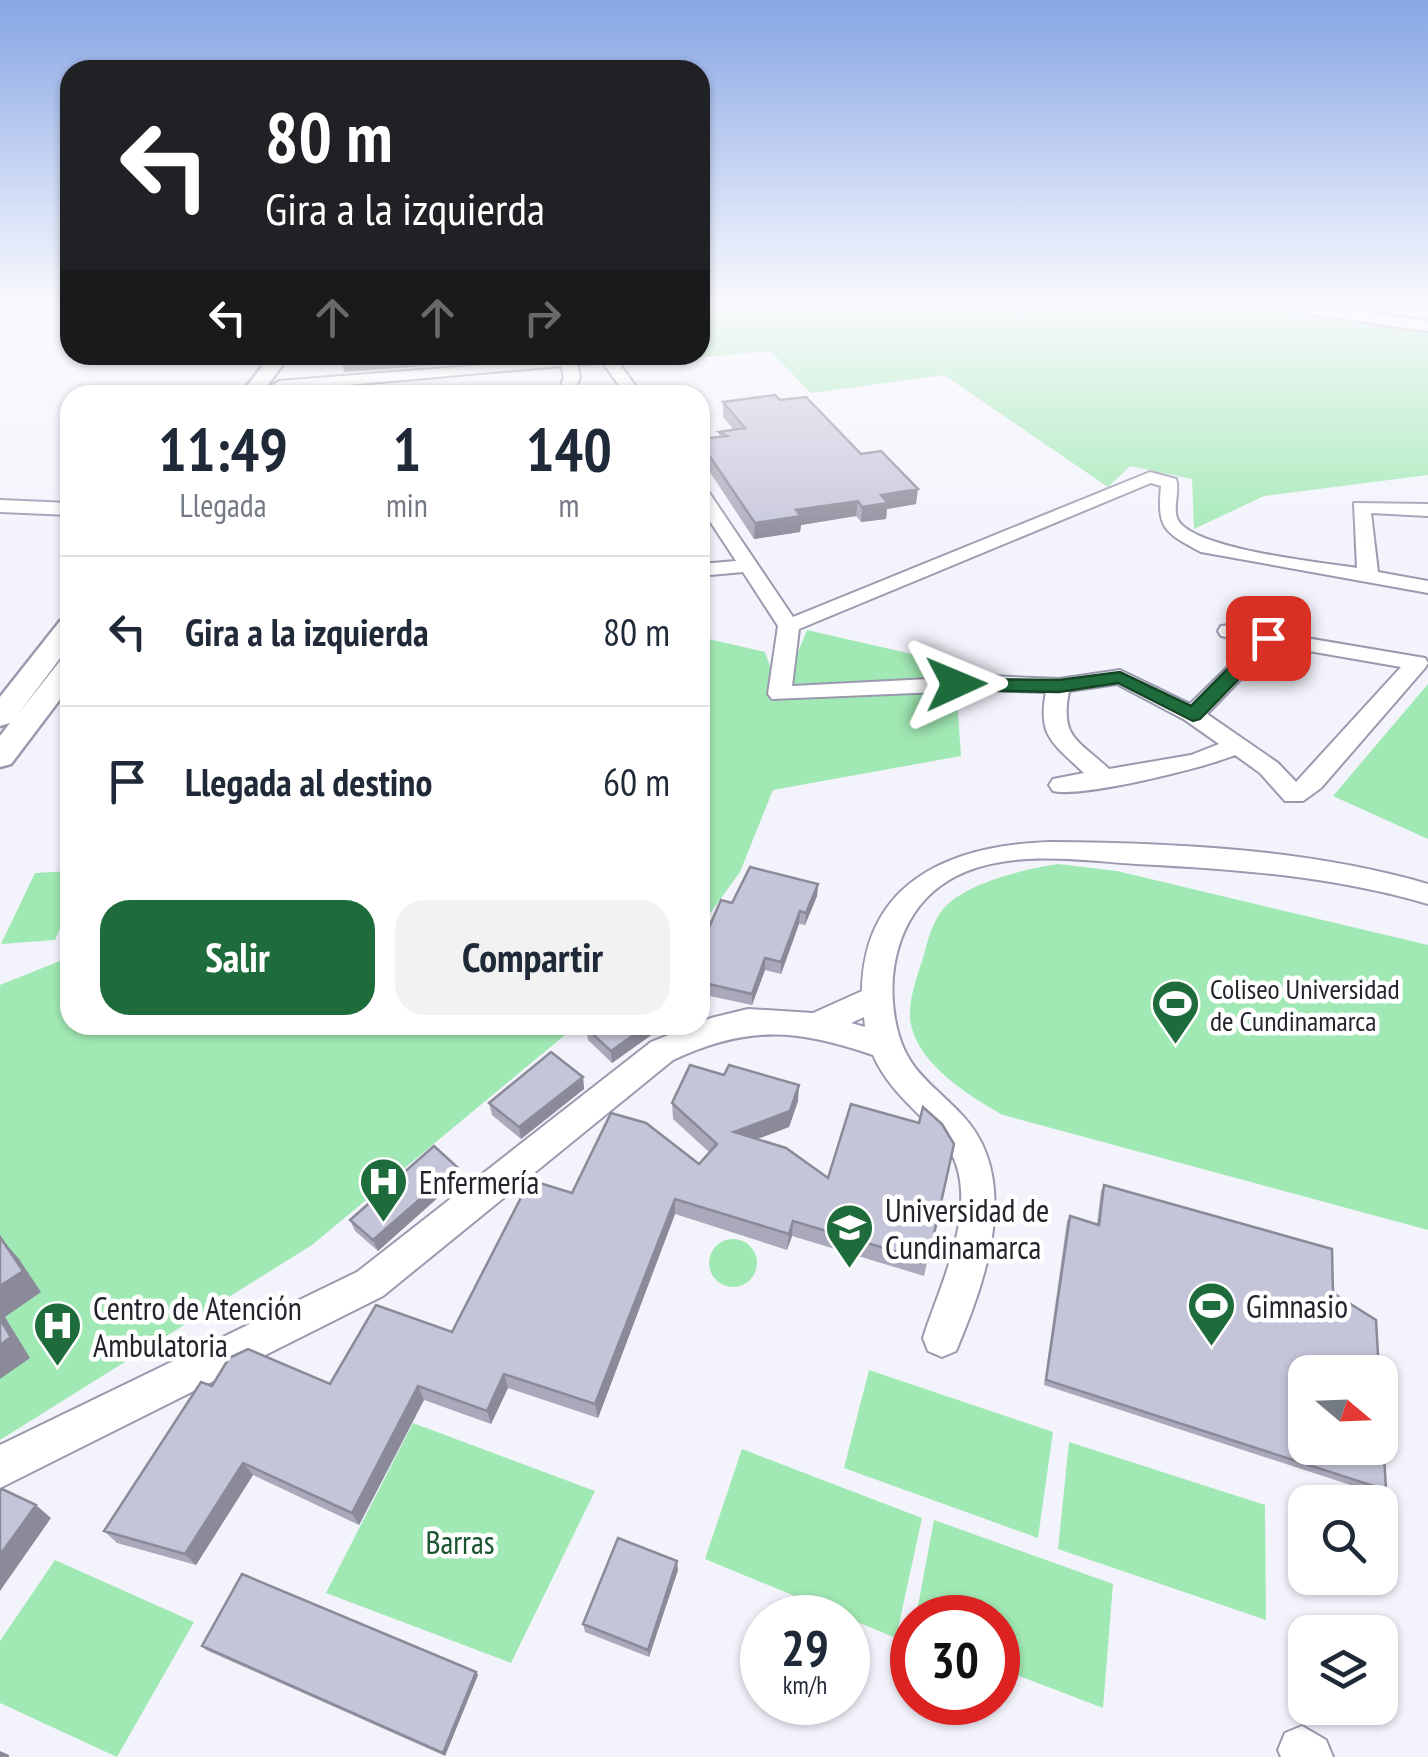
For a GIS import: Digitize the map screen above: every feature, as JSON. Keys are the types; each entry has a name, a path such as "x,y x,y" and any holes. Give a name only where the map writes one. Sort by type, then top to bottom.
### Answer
{"main road":[{"path":"0,717 60,640"},
{"path":"0,758 60,680"}],"street":[{"path":"788,626 1150,477 1170,483 1167,518 1193,542 1232,554 1428,587"},
{"path":"0,506 60,509"},
{"path":"710,507 788,626 780,694 987,683 1059,686 1120,677 1193,715 1238,745 1269,768 1294,795 1312,782 1418,663 1229,632"},
{"path":"1368,577 1361,507 1428,510"},
{"path":"710,569 748,566"},
{"path":"1193,715 1268,638"},
{"path":"1059,686 1052,720 1059,735 1106,780"},
{"path":"1062,785 1197,762 1238,745"},
{"path":"942,1338 967,1259 978,1193 971,1159 956,1128 904,1081 886,1047 876,972 892,923 928,880 958,864 1008,854 1061,851 1299,864 1344,870 1428,894"},
{"path":"819,1024 877,997"},
{"path":"710,1028 760,1019 819,1024 886,1047"},
{"path":"0,1466 370,1284 662,1051 694,1035"}],"green space":[{"path":"806,388 848,388 811,393"},
{"path":"963,388 1428,388 1428,475 1264,496 1194,529 1192,479 1130,466 1108,487"},
{"path":"807,630 964,666 956,685 961,756 773,790 740,872 710,913 710,639 765,652 777,686 784,686"},
{"path":"1428,684 1428,839 1333,796"},
{"name":"Coliseo Universidad de Cundinamarca","path":"1058,864 1117,871 1428,945 1428,1230 1003,1115 945,1076 921,1049 910,1018 914,987 940,913 954,899 982,884"},
{"path":"60,872 60,929 55,940 1,944 35,873"},
{"path":"60,961 60,1035 565,1035 312,1245 0,1440 0,985"},
{"path":"733,1239 750,1246 757,1263 750,1280 733,1287 716,1280 709,1263 716,1246"},
{"path":"869,1370 1053,1432 1038,1538 844,1468"},
{"name":"Barras","path":"413,1423 595,1491 511,1663 326,1593"},
{"path":"1069,1442 1265,1505 1266,1620 1058,1549"},
{"path":"742,1449 922,1518 905,1595 890,1595 890,1636 870,1627 870,1595 792,1595 705,1559"},
{"path":"934,1520 1113,1584 1103,1708 1020,1676 1020,1595 920,1595"},
{"path":"55,1560 194,1622 117,1757 0,1703 0,1641"}],"building":[{"path":"775,395 780,400 806,397 861,454 881,451 918,489 881,495 888,503 862,507 858,501 796,510 801,516 755,523 710,457 710,438 727,436 719,432 745,428 723,402"},
{"path":"750,867 818,884 806,913 800,911 781,962 765,958 752,994 710,984 710,925 721,900 732,903"},
{"path":"594,1035 634,1035 611,1051"},
{"path":"551,1052 583,1077 519,1127 489,1103"},
{"path":"690,1065 724,1075 729,1065 799,1085 790,1111 734,1132 786,1148 828,1178 851,1104 919,1123 923,1107 942,1124 954,1144 928,1261 793,1221 789,1234 675,1199 595,1404 504,1374 487,1411 418,1386 352,1513 243,1463 185,1554 104,1531 201,1382 212,1386 229,1358 248,1349 330,1384 376,1305 452,1332 530,1180 572,1193 611,1113 646,1123 699,1164 717,1144 672,1103"},
{"path":"434,1146 457,1167 373,1240 350,1220"},
{"name":"Gimnasio","path":"1104,1185 1332,1249 1333,1293 1376,1320 1378,1355 1288,1355 1288,1458 1046,1380 1070,1216 1099,1225"},
{"path":"0,1237 23,1271 0,1286"},
{"path":"0,1319 11,1337 0,1345"},
{"name":"Gimnasio","path":"1309,1465 1385,1465 1386,1485 1371,1485"},
{"path":"0,1491 36,1505 0,1555"},
{"path":"618,1538 677,1561 648,1650 583,1624"},
{"path":"242,1574 476,1672 443,1753 202,1646"}],"place":[{"name":"Coliseo Universidad de Cundinamarca","path":"1175,1046"},
{"name":"Enfermería","path":"384,1224"},
{"name":"Universidad de Cundinamarca","path":"850,1270"},
{"name":"Gimnasio","path":"1211,1348"},
{"name":"Centro de Atención Ambulatoria","path":"58,1368"}],"route":[{"path":"956,684 1059,686 1120,677 1193,715 1268,638"}]}
